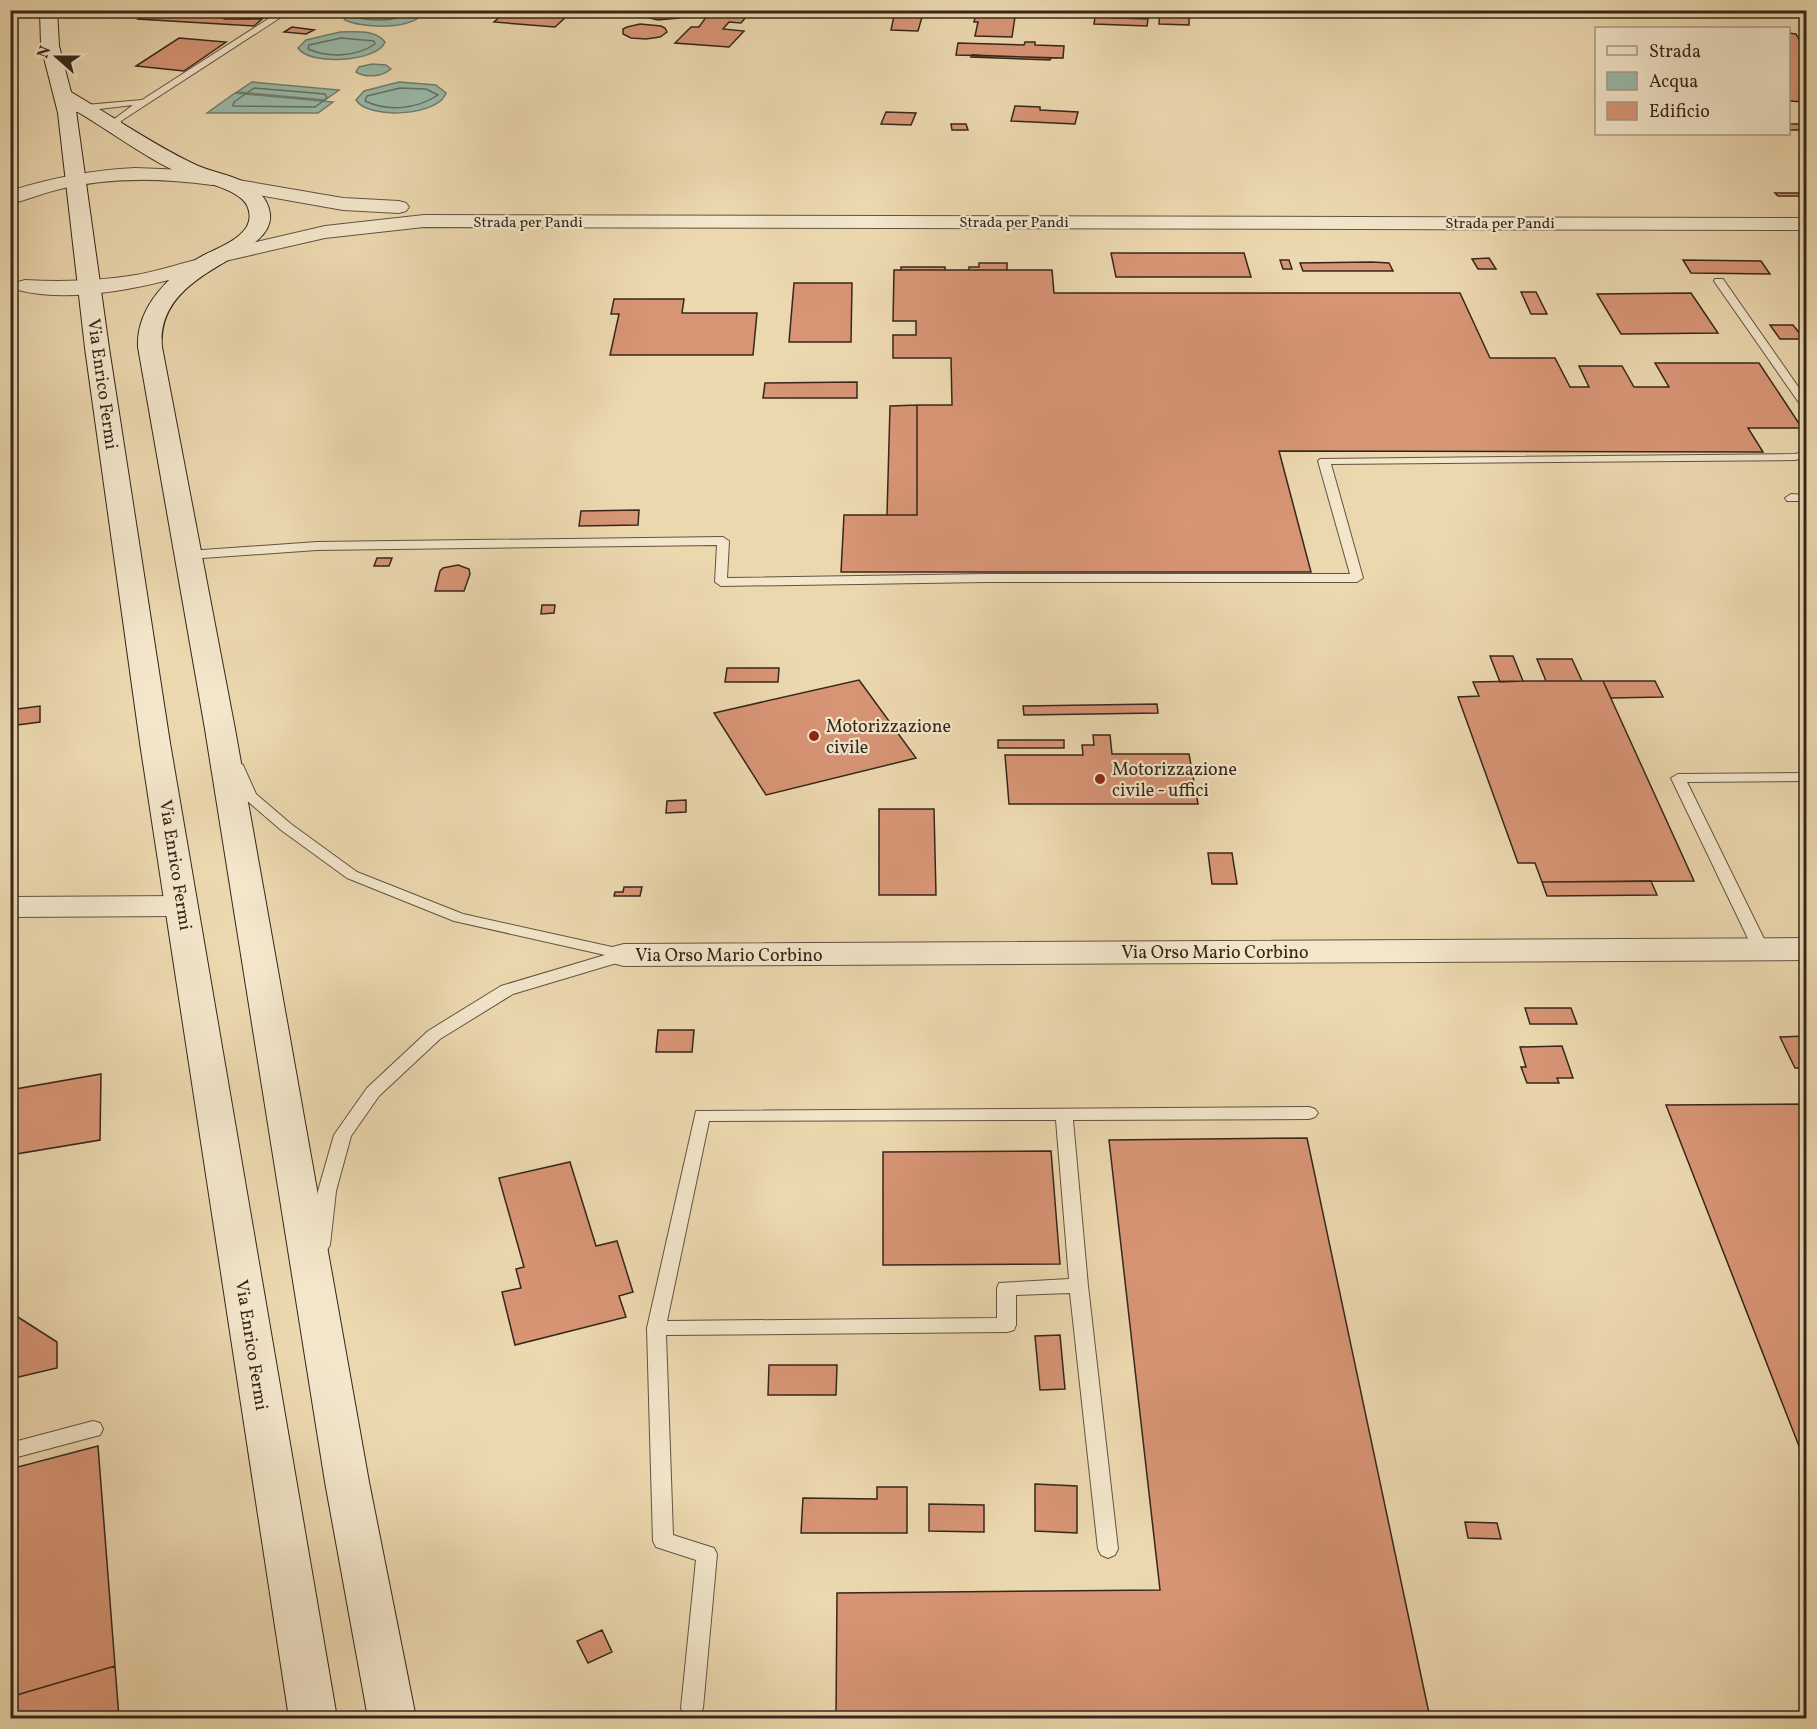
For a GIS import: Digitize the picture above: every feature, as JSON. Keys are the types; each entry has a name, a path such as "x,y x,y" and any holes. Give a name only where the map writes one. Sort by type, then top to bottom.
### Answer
{"street":[{"name":"Via Enrico Fermi","path":"48,10 50,46 71,105 74,179 154,731 313,1719"},
{"path":"18,285 89,288 160,278 225,255 247,240 258,226 261,215 254,198 188,169 117,128 71,105"},
{"path":"10,197 47,173 71,145"},
{"name":"Strada per Pandi","path":"10,197 74,179 159,172 343,204 413,207 765,210 1806,211"},
{"name":"Strada per Pandi","path":"225,255 325,232 424,221 1806,225"},
{"path":"204,264 155,312 150,328 150,347 220,729 316,1298 392,1719"},
{"path":"18,285 67,303 81,313 95,332"},
{"path":"10,907 182,906"},
{"name":"Via Orso Mario Corbino","path":"624,955 1806,949"}],"lane":[{"path":"117,128 117,120 121,117 288,10"},
{"path":"71,105 128,104 151,99"},
{"path":"1719,281 1806,405"},
{"path":"188,555 317,546 723,541 721,582 987,578 1357,578 1324,461 1795,457 1806,454"},
{"path":"1791,498 1806,498"},
{"path":"220,729 250,796 286,827 352,875 459,918 624,955"},
{"path":"1761,949 1678,778 1806,777"},
{"path":"316,1298 327,1191 343,1135 373,1092 434,1035 507,990 624,955"},
{"path":"692,1708 707,1554 663,1541 656,1328 702,1115 1309,1113"},
{"path":"1064,1114 1079,1286 1108,1548"},
{"path":"656,1328 1007,1325 1006,1288 1079,1286"},
{"path":"10,1451 93,1429"}],"water":[{"path":"346,10 424,11 410,22 375,26 345,20 342,16"},
{"path":"340,32 371,33 385,42 380,49 370,54 343,59 315,57 305,54 298,48 306,40"},
{"path":"372,64 386,65 391,69 374,76 356,72 359,67"},
{"path":"252,82 339,90 325,100 237,92"},
{"path":"399,82 436,85 446,93 441,101 431,107 403,113 374,111 356,100 364,91"},
{"path":"235,93 333,102 318,113 207,113"}],"building":[{"path":"148,10 233,12 225,19 262,19 254,26 138,19"},
{"path":"508,10 527,12 523,15 566,17 555,27 494,22"},
{"path":"644,10 687,11 679,18 658,20 646,17 642,13"},
{"path":"982,10 1016,10 1012,37 975,36 978,22 974,22 976,13 981,14"},
{"path":"1160,10 1189,10 1189,25 1159,24"},
{"path":"249,13 267,14 262,19 243,18"},
{"path":"709,13 747,16 741,23 729,22 723,29 744,31 729,47 675,43 691,27 699,27"},
{"path":"894,16 922,17 918,31 891,30"},
{"path":"1095,17 1148,19 1147,26 1094,24"},
{"path":"640,24 661,26 667,32 660,37 646,39 631,38 623,34 623,29"},
{"path":"292,27 314,30 306,34 284,32"},
{"path":"1790,33 1796,34 1806,52 1806,102 1790,101"},
{"path":"179,38 226,42 184,71 136,66"},
{"path":"1025,42 1035,42 1035,45 1064,46 1063,58 956,55 958,43 1024,45"},
{"path":"972,55 1051,58 1050,60 971,57"},
{"path":"1015,106 1078,112 1075,124 1011,121"},
{"path":"886,112 916,113 911,125 881,124"},
{"path":"951,124 966,124 968,130 952,130"},
{"path":"1790,124 1806,124 1806,130 1790,130"},
{"path":"1775,193 1804,193 1806,196 1778,196"},
{"path":"1111,253 1244,253 1251,277 1116,277"},
{"path":"1489,258 1496,269 1478,269 1472,259"},
{"path":"1280,260 1289,260 1292,269 1283,269"},
{"path":"1683,260 1761,261 1770,274 1691,273"},
{"path":"979,263 1007,263 1007,270 969,270 969,267 979,267"},
{"path":"1300,263 1389,263 1393,271 1303,271"},
{"path":"901,267 945,267 945,270 901,270"},
{"path":"894,270 1052,270 1054,293 1460,293 1490,358 1555,358 1570,387 1589,387 1579,366 1622,366 1634,387 1669,387 1655,363 1759,363 1802,428 1748,428 1763,452 1279,451 1311,572 841,572 844,515 917,515 917,405 952,405 951,358 893,358 893,335 916,335 916,321 893,321"},
{"path":"794,283 852,283 851,342 789,342"},
{"path":"1521,292 1536,292 1547,314 1531,314"},
{"path":"1691,293 1718,333 1621,334 1597,294"},
{"path":"614,299 684,299 682,313 757,313 753,355 610,355 619,314 611,314"},
{"path":"1770,325 1793,325 1804,339 1780,339"},
{"path":"857,382 857,398 763,398 765,383"},
{"path":"917,405 917,515 887,515 890,406"},
{"path":"639,510 638,525 579,526 581,511"},
{"path":"377,558 392,558 389,566 374,566"},
{"path":"458,565 469,569 470,574 464,591 435,591 440,571 443,568"},
{"path":"542,605 555,605 554,613 541,614"},
{"path":"1490,656 1513,656 1523,681 1500,682"},
{"path":"1537,659 1572,659 1582,681 1546,681"},
{"path":"727,668 779,668 778,682 725,682"},
{"name":"Motorizzazione civile","path":"859,680 916,758 766,795 714,713"},
{"path":"1603,681 1694,881 1542,882 1535,863 1518,863 1458,697 1479,696 1473,682"},
{"path":"1603,681 1655,681 1663,697 1611,698"},
{"path":"1157,704 1158,713 1024,715 1023,706"},
{"path":"40,706 40,722 10,726 10,710"},
{"name":"Motorizzazione civile - uffici","path":"1093,735 1110,735 1112,754 1189,754 1198,804 1009,804 1005,755 1083,755 1082,745 1094,745"},
{"path":"998,740 1064,740 1064,748 998,748"},
{"path":"686,800 686,812 666,813 667,801"},
{"path":"879,809 934,809 936,895 879,895"},
{"path":"1208,853 1232,853 1237,884 1212,884"},
{"path":"1651,881 1657,895 1547,896 1542,882"},
{"path":"624,887 642,887 640,896 614,896 615,892 623,892"},
{"path":"1525,1008 1571,1008 1577,1024 1530,1024"},
{"path":"658,1030 694,1030 692,1052 656,1052"},
{"path":"1806,1036 1806,1068 1795,1068 1780,1037"},
{"path":"1562,1046 1573,1078 1557,1078 1559,1083 1527,1083 1521,1067 1526,1067 1520,1047"},
{"path":"101,1074 100,1140 10,1155 10,1090"},
{"path":"1806,1104 1806,1464 1666,1105"},
{"path":"1307,1138 1430,1718 836,1718 837,1593 1160,1590 1109,1140"},
{"path":"1051,1151 1060,1264 883,1265 883,1152"},
{"path":"570,1162 596,1246 617,1241 633,1292 619,1296 626,1317 515,1345 502,1292 521,1288 516,1269 524,1267 499,1178"},
{"path":"10,1312 57,1342 57,1368 10,1379"},
{"path":"1060,1335 1065,1389 1040,1390 1035,1336"},
{"path":"769,1365 837,1365 836,1395 768,1395"},
{"path":"98,1446 115,1666 10,1697 10,1469"},
{"path":"1035,1484 1077,1486 1077,1533 1035,1531"},
{"path":"877,1487 907,1487 907,1533 801,1533 803,1498 877,1499"},
{"path":"929,1504 984,1505 984,1532 929,1531"},
{"path":"1465,1522 1497,1523 1501,1539 1468,1538"},
{"path":"602,1630 612,1652 588,1663 577,1641"},
{"path":"115,1666 119,1718 10,1718 10,1697"}],"place":[{"name":"Motorizzazione civile","path":"814,736"},
{"name":"Motorizzazione civile - uffici","path":"1100,779"}]}
